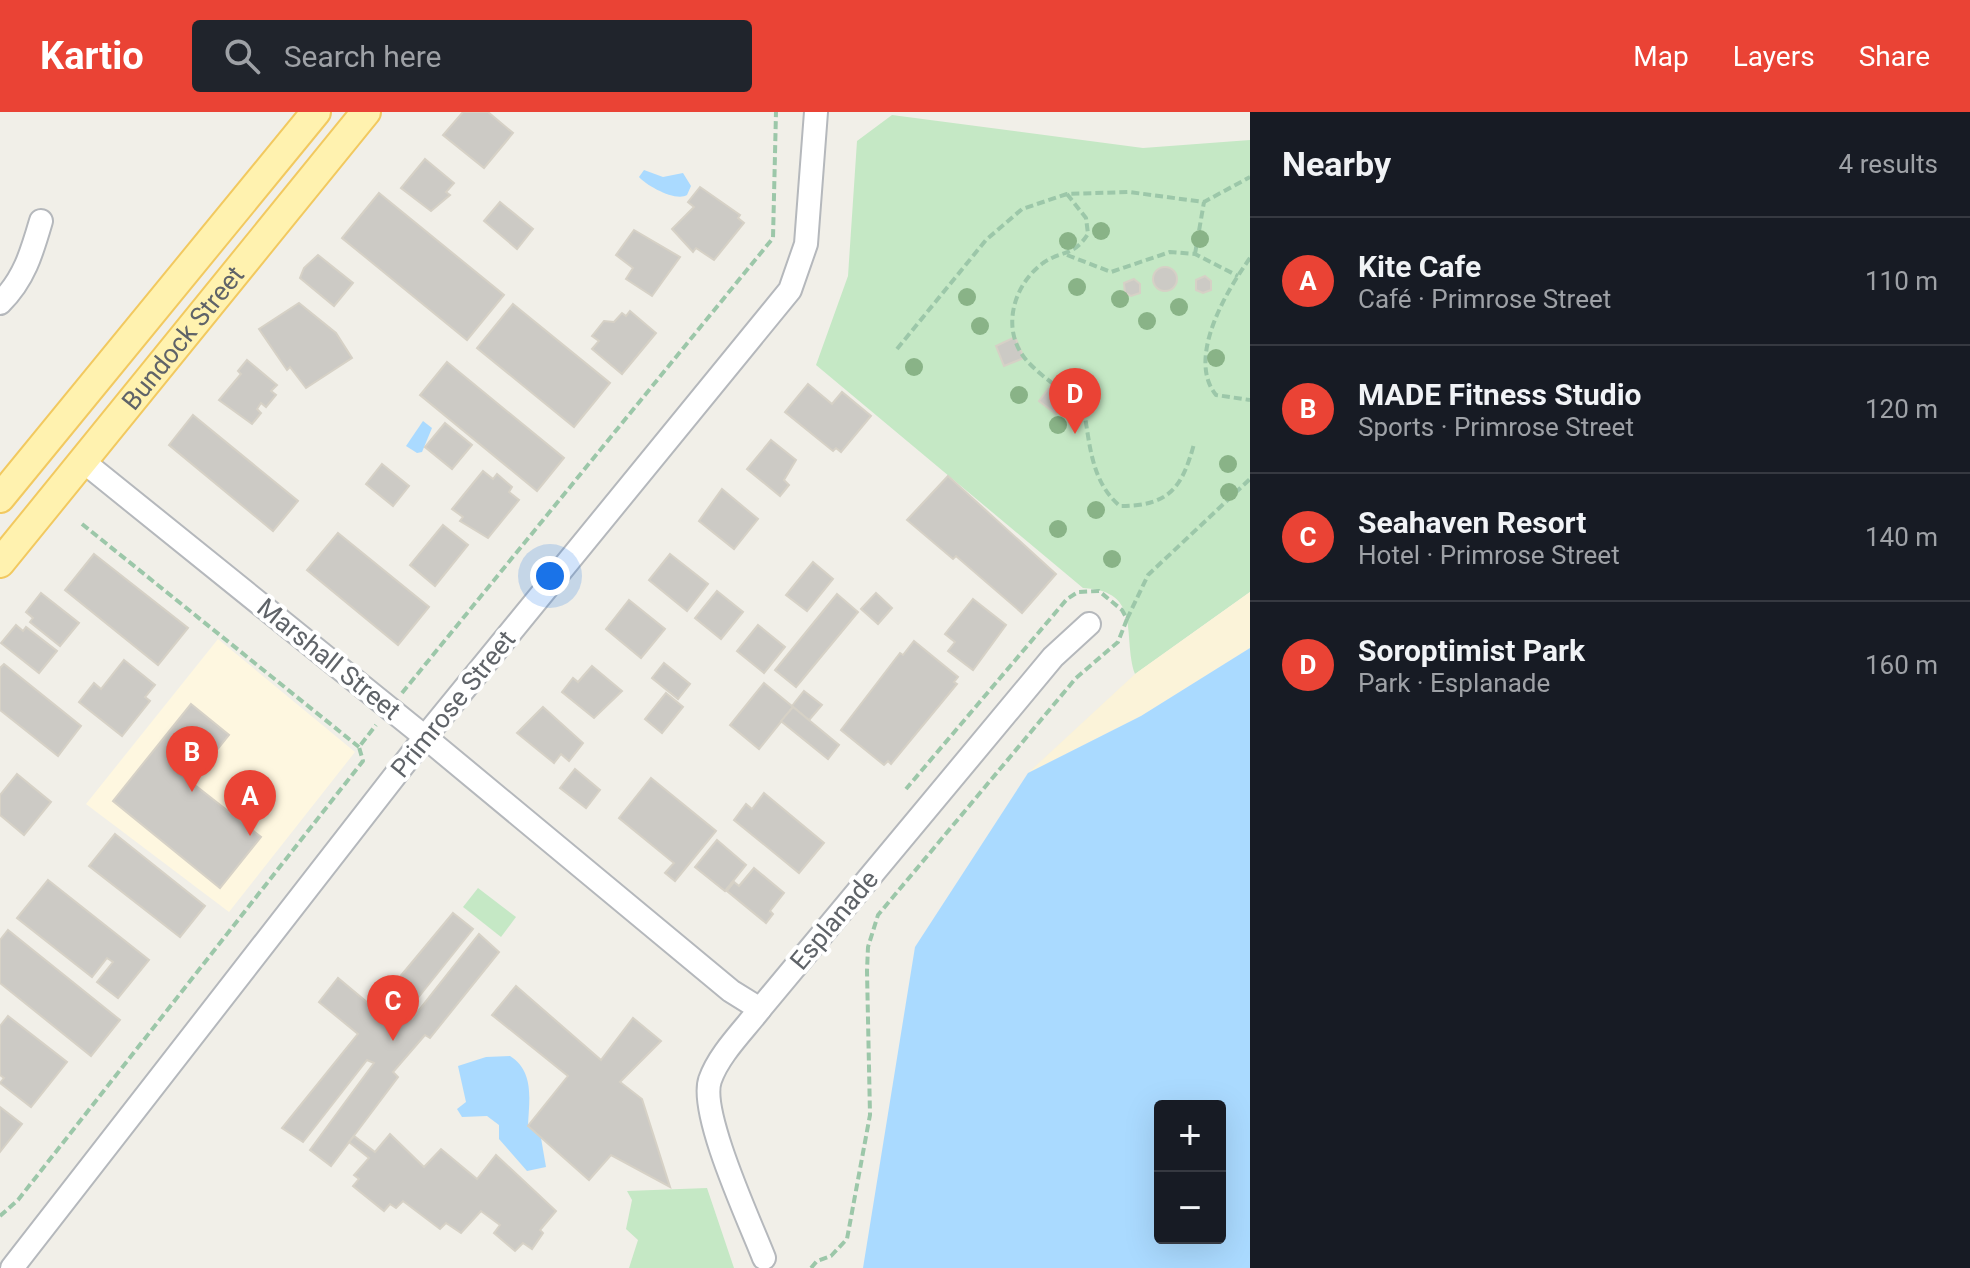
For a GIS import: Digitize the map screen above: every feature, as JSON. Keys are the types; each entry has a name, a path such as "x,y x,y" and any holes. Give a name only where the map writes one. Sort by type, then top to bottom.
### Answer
{"main road":[{"name":"Bundock Street","path":"0,498 316,112"},
{"name":"Bundock Street","path":"0,563 366,112"}],"street":[{"name":"Primrose Street","path":"14,1261 425,737 790,290 806,244 816,112"},
{"path":"0,303 14,290 30,260 41,221"},
{"name":"Marshall Street","path":"84,462 425,737 731,991 760,1009"},
{"name":"Esplanade","path":"764,1258 707,1100 715,1068 760,1009 1053,657 1089,624"}],"path":[{"path":"359,747 773,238 776,112"},
{"path":"897,349 986,240 1022,209 1067,194 1129,192 1204,202 1250,177"},
{"path":"1067,194 1086,218 1088,234 1080,248 1047,260 1032,272 1020,289 1012,309 1012,325 1027,361 1083,405 1096,474 1102,487 1120,506 1159,500 1180,484 1194,444"},
{"path":"1195,254 1204,202"},
{"path":"1067,255 1111,272 1170,252 1195,254 1238,276"},
{"path":"1250,258 1215,313 1206,362 1208,385 1216,395 1250,400"},
{"path":"811,1268 817,1261 831,1256 847,1239 870,1115 867,971 870,939 878,915 1076,678 1118,642 1148,575 1250,479"},
{"path":"0,1216 18,1200 363,761 359,747 82,524"},
{"path":"906,789 1067,599 1078,592 1099,591 1122,610 1127,619"}],"shaded area":[{"path":"218,639 355,752 229,912 86,804"}],"green space":[{"path":"892,115 1143,148 1250,140 1250,592 1135,674 1127,618 1115,598 1102,591 1083,588 816,365 848,276 857,141"},
{"path":"478,888 516,917 501,937 463,907"},
{"path":"707,1188 734,1268 629,1268 638,1240 626,1229 632,1200 627,1191"}],"sand":[{"path":"1250,592 1250,648 1141,716 1028,773 1135,674"}],"water":[{"path":"644,170 663,177 683,173 691,186 687,195 669,195 648,185 639,177"},
{"path":"423,421 432,428 422,452 417,453 406,446"},
{"path":"1250,648 1250,1268 863,1268 915,947 1028,773 1141,716"},
{"path":"510,1056 524,1070 527,1078 528,1126 541,1138 546,1167 527,1171 499,1139 499,1125 487,1116 462,1117 457,1109 466,1102 458,1066 486,1057"}],"building":[{"path":"463,112 488,112 513,133 484,168 443,135"},
{"path":"425,159 454,183 446,192 450,195 431,211 401,188"},
{"path":"700,187 740,215 738,218 744,223 714,260 696,248 693,252 672,229 694,207 688,202"},
{"path":"379,193 504,295 467,340 342,238"},
{"path":"500,202 533,229 517,249 484,221"},
{"path":"634,230 680,257 652,296 626,279 633,268 616,255"},
{"path":"318,255 353,283 334,306 300,278 304,268"},
{"path":"1165,267 1174,270 1177,279 1174,288 1165,291 1156,288 1153,279 1156,270"},
{"path":"1205,276 1211,281 1211,290 1203,293 1196,290 1196,280"},
{"path":"1134,279 1140,284 1140,293 1131,296 1125,293 1124,283"},
{"path":"299,303 336,333 352,358 306,388 290,367 287,370 259,329"},
{"path":"513,304 610,383 574,427 477,348"},
{"path":"630,311 656,333 622,374 592,349 599,341 592,336 604,321 614,322 622,313 626,316"},
{"path":"1015,337 1024,358 1004,366 996,346"},
{"path":"247,360 277,385 271,391 276,395 266,407 261,403 257,409 261,413 252,424 219,400 241,374 238,371"},
{"path":"447,362 564,458 537,491 420,395"},
{"path":"808,384 832,404 842,392 871,416 841,452 836,448 833,451 785,412"},
{"path":"1052,384 1069,397 1056,414 1039,401"},
{"path":"193,415 298,501 273,531 169,445"},
{"path":"445,423 472,445 452,469 425,447"},
{"path":"771,440 796,460 784,480 789,485 780,496 747,469"},
{"path":"382,464 409,486 393,506 366,484"},
{"path":"483,471 493,479 497,474 512,487 509,492 519,500 488,538 460,521 463,517 452,509"},
{"path":"948,476 1056,574 1022,613 956,556 953,559 907,520"},
{"path":"722,489 758,519 734,549 699,521"},
{"path":"443,525 468,545 435,586 410,565"},
{"path":"338,533 429,607 398,645 307,570"},
{"path":"94,554 188,628 158,665 65,590"},
{"path":"670,554 708,584 687,611 649,580"},
{"path":"813,562 833,579 807,611 786,595"},
{"path":"717,591 743,612 721,639 695,618"},
{"path":"41,593 79,623 60,646 30,622 33,618 26,612"},
{"path":"876,593 892,608 878,624 861,609"},
{"path":"837,594 858,612 796,687 775,670"},
{"path":"973,599 1006,625 973,670 948,651 955,642 945,634"},
{"path":"629,600 665,629 641,658 606,629"},
{"path":"16,625 23,631 26,627 57,651 39,673 1,643"},
{"path":"758,625 785,647 764,673 737,651"},
{"path":"914,641 958,677 954,682 957,684 891,764 888,761 884,765 841,730 900,653 903,655"},
{"path":"124,660 155,685 145,697 150,701 122,736 79,702 94,683 101,689"},
{"path":"664,663 690,684 678,699 652,678"},
{"path":"4,664 81,726 58,756 0,710 0,668"},
{"path":"592,666 622,691 594,718 562,692 573,678 578,682"},
{"path":"764,683 793,707 759,749 730,725"},
{"path":"804,691 822,705 809,720 792,706"},
{"path":"666,693 683,707 662,733 645,719"},
{"path":"191,704 229,735 191,782 261,837 220,888 113,801"},
{"path":"543,707 583,743 569,761 561,754 554,763 517,733"},
{"path":"793,707 839,745 828,759 781,721"},
{"path":"575,769 600,790 586,808 560,788"},
{"path":"17,774 51,802 24,835 0,815 0,795"},
{"path":"651,778 716,831 675,881 665,873 674,863 619,818"},
{"path":"764,793 824,843 799,873 734,820 746,804 752,809"},
{"path":"115,834 205,906 180,937 89,866"},
{"path":"717,840 746,865 725,891 695,867"},
{"path":"754,868 784,893 770,911 773,914 766,923 727,891 734,882 739,886"},
{"path":"48,880 149,960 118,998 97,982 113,962 107,958 92,977 17,918"},
{"path":"453,913 473,929 405,1014 412,1019 479,934 499,952 430,1038 425,1035 393,1072 398,1077 331,1166 310,1150 374,1063 367,1060 303,1142 282,1128 358,1034 319,1002 338,978 374,1008"},
{"path":"8,930 120,1020 91,1056 0,983 0,940"},
{"path":"516,986 601,1060 633,1018 661,1041 620,1082 642,1099 670,1187 611,1155 589,1180 528,1126 568,1076 492,1015"},
{"path":"8,1016 67,1062 31,1107 0,1083 4,1078 0,1075 0,1026"},
{"path":"0,1107 22,1124 0,1152"},
{"path":"390,1134 424,1167 441,1149 477,1179 496,1155 556,1211 540,1230 543,1233 532,1249 523,1243 515,1251 494,1233 500,1225 481,1211 461,1233 446,1223 440,1229 403,1201 396,1208 390,1204 384,1211 353,1186 359,1179 354,1175 369,1158 349,1142 354,1136 375,1152"}],"place":[{"name":"Soroptimist Park","path":"1075,434"},
{"name":"MADE Fitness Studio","path":"192,792"},
{"name":"Kite Cafe","path":"250,836"},
{"name":"Seahaven Resort","path":"393,1041"}]}
